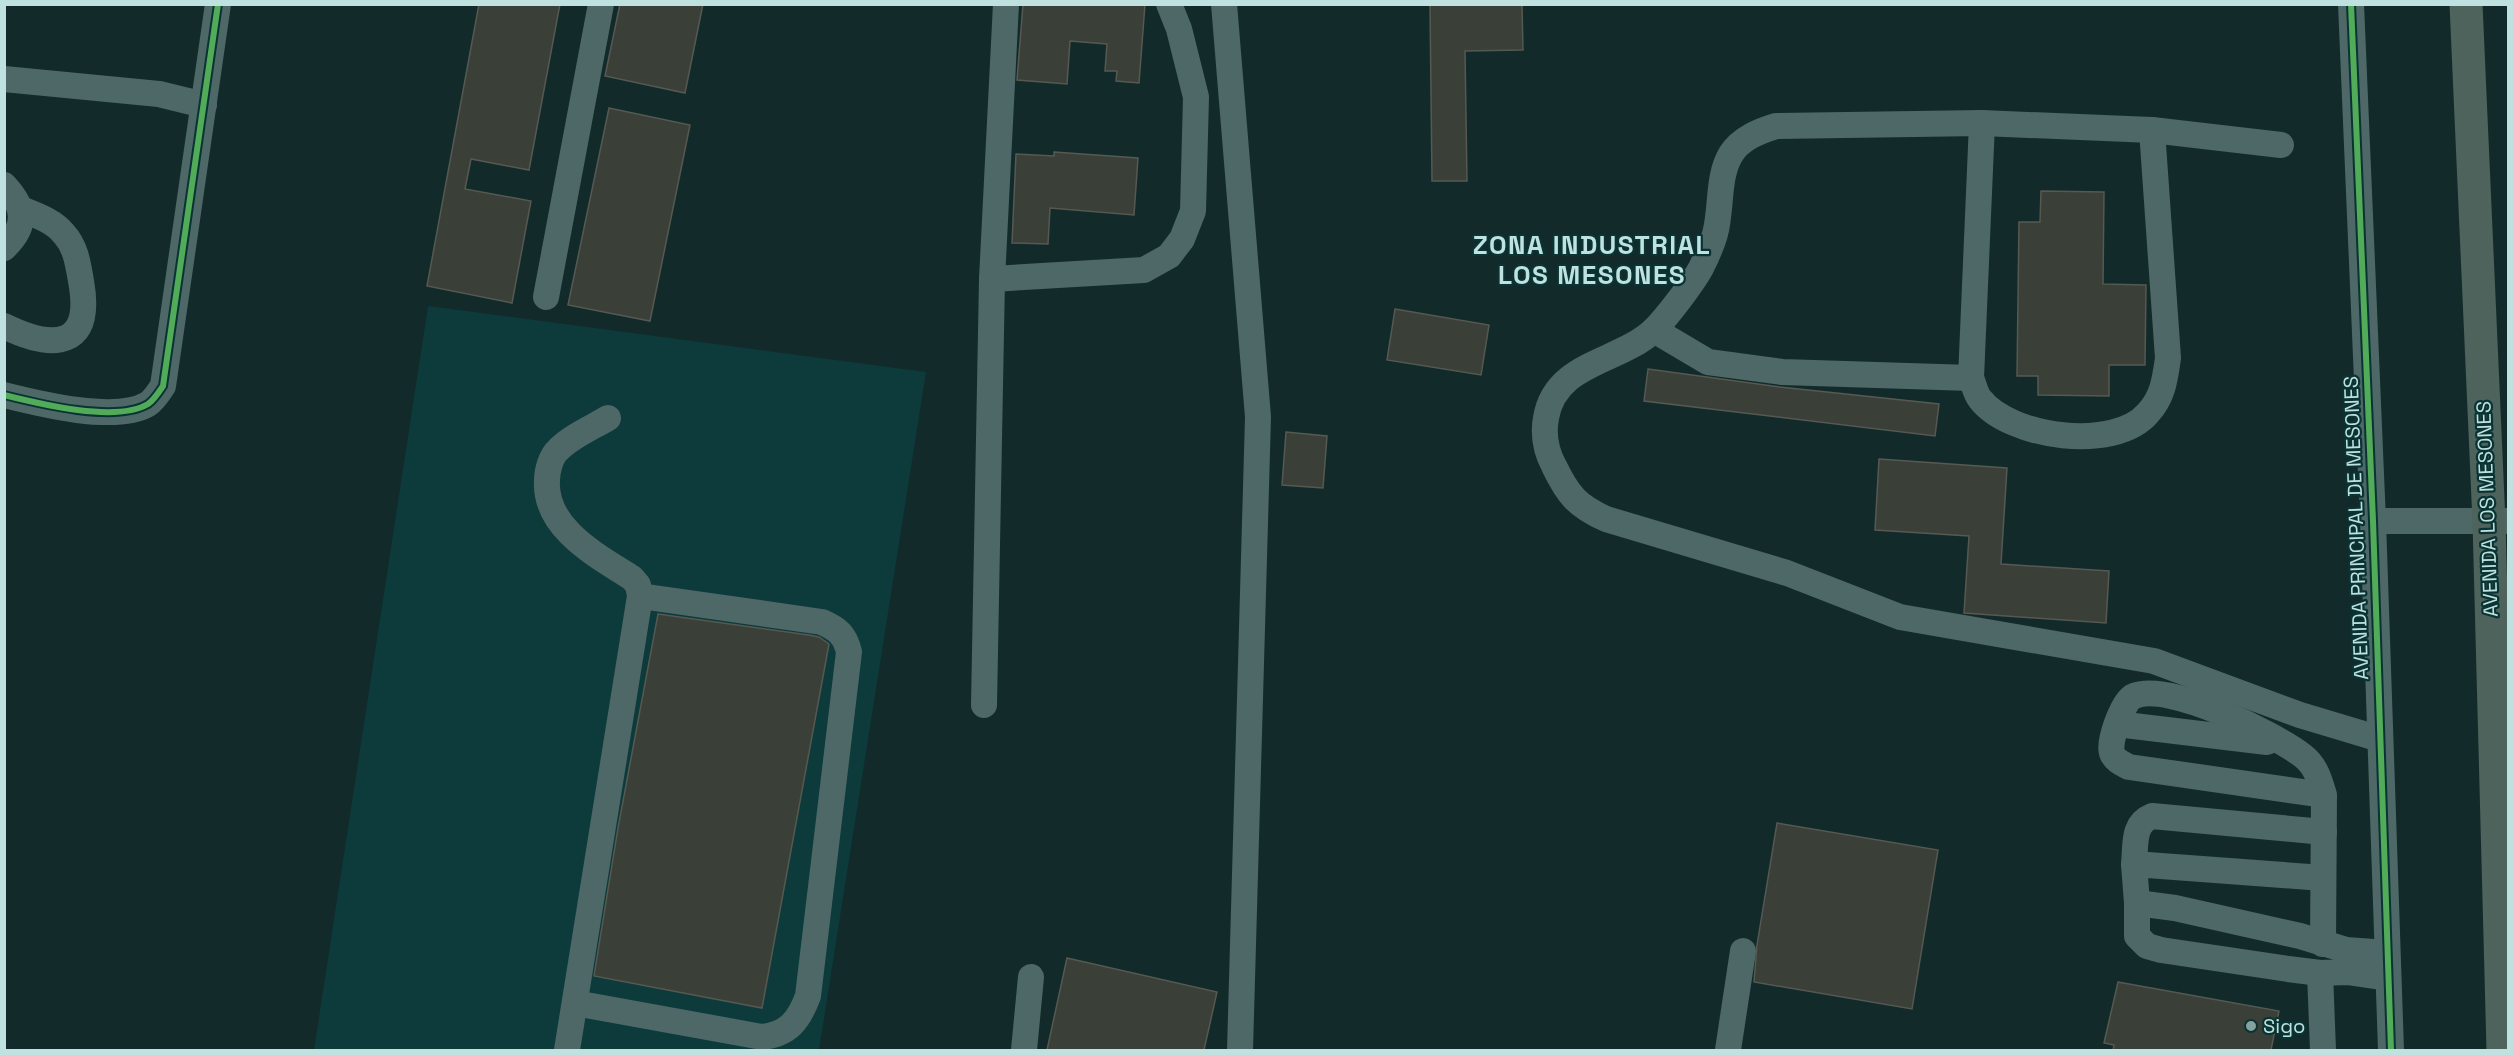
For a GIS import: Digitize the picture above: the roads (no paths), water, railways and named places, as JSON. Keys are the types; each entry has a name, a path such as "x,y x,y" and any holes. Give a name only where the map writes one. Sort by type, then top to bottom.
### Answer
{"highway":[{"name":"AVENIDA LOS MESONES","path":"2466,4 2498,471 2503,1050"}],"street":[{"path":"4,395 103,413 128,413 150,403 163,386 218,4"},
{"path":"546,297 601,4"},
{"path":"984,705 992,279 1006,4"},
{"path":"992,279 1144,270 1168,256 1182,239 1193,211 1196,97 1179,29 1169,4"},
{"path":"1224,4 1258,417 1240,1050"},
{"name":"AVENIDA PRINCIPAL DE MESONES","path":"2350,4 2373,521 2391,1050"},
{"path":"4,79 159,94 204,105"},
{"path":"1982,123 1971,378 1979,398 1996,414 2018,426 2048,434 2086,435 2123,430 2148,415 2163,390 2168,358 2152,130"},
{"path":"2282,145 2152,130 1982,123 1776,126 1753,134 1731,154 1722,183 1715,234 1700,269 1653,330 1608,358 1572,374 1557,389 1547,410 1544,432 1551,460 1567,492 1584,509 1606,519 1787,573 1900,617 2154,661 2300,715 2380,739"},
{"path":"4,185 21,208 46,219 64,233 76,254 85,306 78,326 69,337 48,341 32,340 4,326"},
{"path":"4,248 17,235 21,222 21,208"},
{"path":"1653,330 1708,362 1782,372 1971,378"},
{"path":"567,1050 640,596 638,585 632,578 571,534 557,520 548,504 547,472 557,450 608,418"},
{"path":"2373,521 2499,522"},
{"path":"575,1003 762,1037 775,1036 790,1028 801,1015 808,996 849,652 847,643 843,634 822,622 640,596"},
{"path":"2323,944 2324,795 2318,775 2304,757 2209,706 2152,693 2134,696 2127,701 2117,724 2111,745 2112,753 2117,760 2129,767 2324,795"},
{"path":"2117,724 2282,744"},
{"path":"2324,832 2152,816 2139,823 2136,830 2134,864 2138,936 2147,946 2320,973 2388,966"},
{"path":"2134,864 2324,878"},
{"path":"2137,903 2175,908 2289,933 2346,950 2388,966"},
{"path":"1728,1050 1743,951"},
{"path":"2320,973 2323,1050"},
{"path":"1024,1050 1031,977"}],"place":[{"name":"Sigo","path":"2251,1026"}],"district":[{"name":"ZONA INDUSTRIAL LOS MESONES","path":"1592,260"}]}
